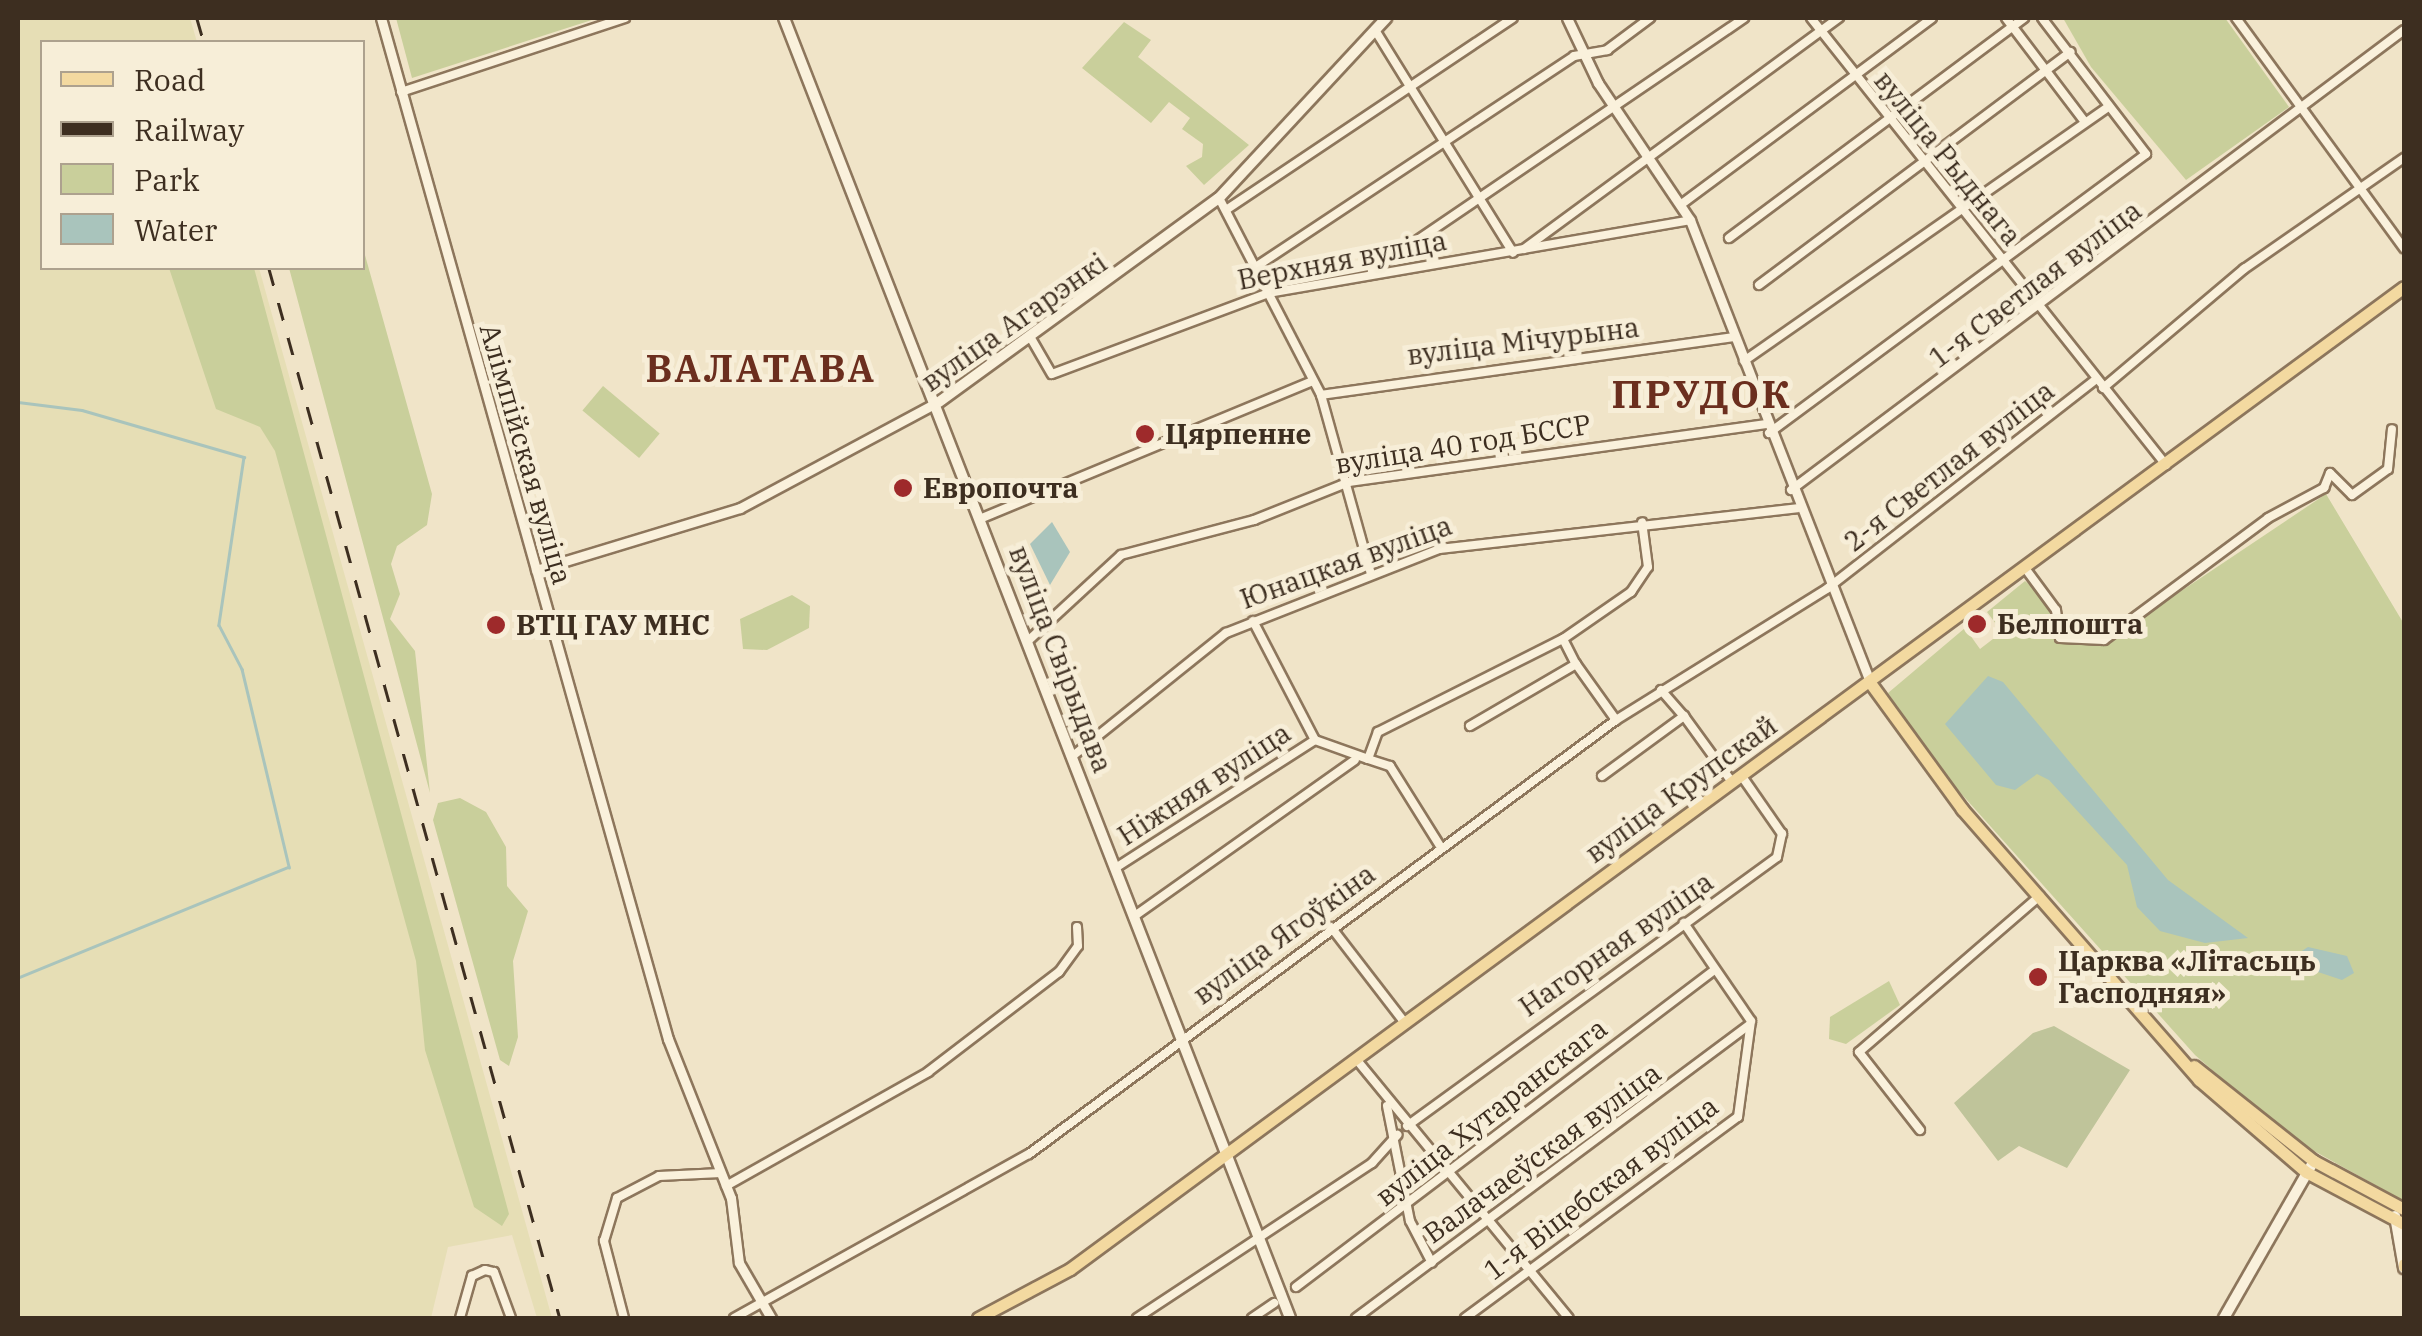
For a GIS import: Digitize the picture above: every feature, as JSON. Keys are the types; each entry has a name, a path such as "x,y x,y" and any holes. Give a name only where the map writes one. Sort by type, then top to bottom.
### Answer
{"main road":[{"name":"вуліца Свірыдава","path":"784,18 939,402 1290,1318"},
{"name":"вуліца Агарэнкі","path":"939,402 1032,340 1219,198 1386,18"},
{"name":"вуліца Крупскай","path":"978,1318 1070,1270 2404,287"},
{"path":"1870,684 2040,896 2190,1064 2310,1167 2400,1223"},
{"path":"2310,1167 2398,1207 2404,1267"},
{"path":"2224,1318 2310,1167"}],"street":[{"name":"Алімпійская вуліца","path":"381,18 668,1039 726,1186"},
{"path":"401,92 625,18"},
{"path":"1226,210 1513,18"},
{"path":"1567,18 1613,106 1690,220 1828,588 1870,684"},
{"path":"1257,266 1583,55 1650,18"},
{"path":"1370,272 1744,18"},
{"name":"вуліца Рыднага","path":"1811,18 2166,466"},
{"path":"1375,30 1517,252 1838,18"},
{"path":"1682,203 1932,18"},
{"path":"2006,18 2086,122"},
{"path":"1729,238 2024,18"},
{"path":"1767,428 2146,154 2042,18"},
{"path":"2236,18 2404,248"},
{"name":"1-я Светлая вуліца","path":"1791,490 2404,30"},
{"path":"1758,285 1925,165 2070,52"},
{"path":"1742,363 2109,106"},
{"path":"2104,388 2244,269 2404,158"},
{"path":"1219,198 1321,395 1349,482 1372,574"},
{"name":"Верхняя вуліца","path":"1032,340 1052,374 1269,294 1370,272 1517,252 1690,220"},
{"name":"вуліца Мічурына","path":"1321,395 1732,337"},
{"name":"2-я Светлая вуліца","path":"1828,588 2096,379"},
{"path":"982,518 1311,382"},
{"name":"вуліца Агарэнкі","path":"536,570 756,502 939,402"},
{"name":"вуліца 40 год БССР","path":"1030,639 1121,555 1254,520 1349,482 1767,428"},
{"path":"2025,568 2056,610 2060,638 2104,640 2268,518 2324,488 2330,472 2352,495 2388,469 2392,429"},
{"name":"Юнацкая вуліца","path":"1074,755 1253,620 1467,540 1798,508"},
{"path":"1368,759 1378,732 1562,638 1639,580 1648,567 1642,522"},
{"name":"вуліца Ягоўкіна","path":"734,1318 1028,1154 1182,1036 1616,720 1828,588"},
{"name":"Ніжняя вуліца","path":"1253,620 1315,740 1355,760"},
{"path":"1562,638 1616,720"},
{"path":"1470,726 1576,664"},
{"path":"1661,690 1737,779"},
{"path":"1602,776 1684,716"},
{"name":"Ніжняя вуліца","path":"1116,867 1315,740"},
{"path":"1136,915 1355,760 1368,759 1390,766 1440,846"},
{"name":"Нагорная вуліца","path":"1407,1126 1783,847 1737,779"},
{"path":"1920,1130 1859,1052 2040,896"},
{"path":"1684,923 1713,971 1751,1021"},
{"path":"771,1318 739,1263 726,1186 928,1072 1066,966 1078,946 1077,927"},
{"path":"1331,927 1405,1023"},
{"name":"вуліца Хутаранскага","path":"1296,1287 1713,971"},
{"name":"Валачаеўская вуліца","path":"1356,1318 1751,1021"},
{"name":"1-я Віцебская вуліца","path":"1465,1318 1738,1117 1751,1021"},
{"path":"1356,1060 1386,1103 1569,1318"},
{"path":"1386,1103 1396,1135 1406,1200 1432,1262"},
{"path":"1137,1318 1258,1234 1372,1163 1396,1135"},
{"path":"624,1318 604,1241 617,1198 659,1176 722,1173"},
{"path":"460,1318 472,1276 485,1270 494,1272 510,1318"},
{"path":"1252,1318 1274,1303"}],"shaded area":[{"path":"18,18 190,18 196,40 40,40 40,270 260,270 552,1318 537,1318 512,1235 448,1247 431,1318 18,1318"}],"green space":[{"path":"396,18 598,18 412,78"},
{"path":"2063,18 2225,18 2289,107 2186,180 2091,67"},
{"path":"1124,22 1151,40 1138,57 1249,145 1204,185 1186,166 1202,157 1203,144 1182,129 1190,118 1169,102 1151,123 1082,68"},
{"path":"365,255 432,494 427,525 397,546 391,564 400,594 390,619 415,651 430,793 290,270 365,270"},
{"path":"170,270 255,270 509,1214 502,1226 474,1207 425,1050 416,961 275,451 260,427 216,409"},
{"path":"603,386 660,434 639,458 582,411"},
{"path":"2326,494 2404,624 2404,1201 2289,1137 2195,1055 1932,761 1888,693 1965,628 1980,649 2002,632 1987,612 2025,581 2055,606 2065,640 2105,642"},
{"path":"792,595 810,606 809,628 767,650 743,649 740,619"},
{"path":"460,798 486,812 506,847 507,886 528,911 513,961 518,1037 509,1066 500,1060 433,820 438,803"},
{"path":"1889,981 1900,1005 1846,1044 1829,1039 1830,1017"},
{"path":"2054,1026 2130,1070 2067,1168 2019,1146 1998,1161 1954,1103 2033,1033"}],"water":[{"path":"1052,522 1070,552 1050,585 1030,544"},
{"path":"1988,676 2003,682 2168,880 2248,938 2205,943 2160,931 2137,907 2127,865 2049,780 2037,774 2015,790 1996,785 1945,724"},
{"path":"2308,947 2347,956 2354,973 2342,980 2303,967 2297,954"}],"waterway":[{"path":"18,402 82,410 244,457 219,625 242,669 289,867 18,978"}],"railway":[{"path":"197,18 203,40"},
{"path":"270,270 560,1318"}],"place":[{"name":"Цярпенне","path":"1145,434"},
{"name":"Европочта","path":"903,488"},
{"name":"Белпошта","path":"1977,624"},
{"name":"ВТЦ ГАУ МНС","path":"496,625"},
{"name":"Царква «Літасьць Гасподняя»","path":"2038,977"}],"district":[{"name":"ВАЛАТАВА","path":"761,368"},
{"name":"ПРУДОК","path":"1702,394"}]}
